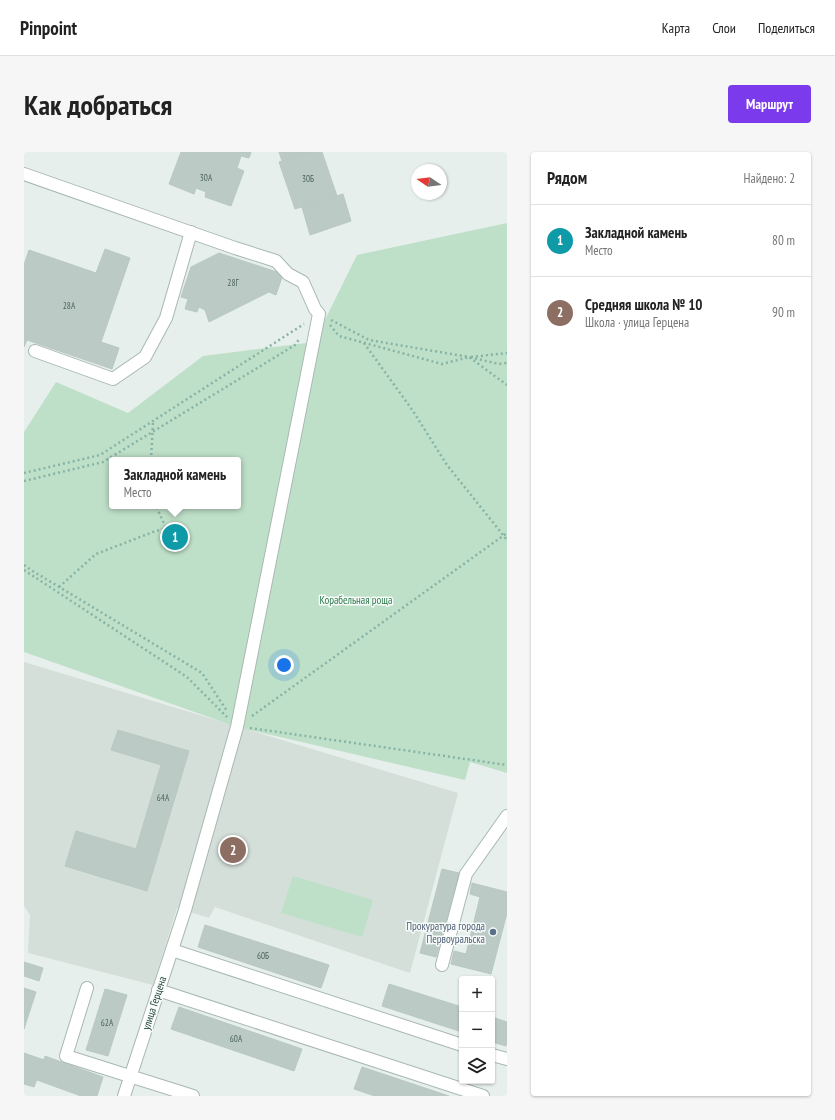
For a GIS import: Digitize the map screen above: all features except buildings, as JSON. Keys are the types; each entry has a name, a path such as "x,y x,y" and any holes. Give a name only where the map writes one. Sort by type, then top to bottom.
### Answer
{"street":[{"path":"24,174 276,261 288,274 303,282 315,309 319,314"},
{"path":"35,351 113,379 145,357 166,318 191,232"},
{"name":"улица Герцена","path":"124,1096 185,910 237,727 319,314"},
{"path":"442,965 466,874 507,816"},
{"path":"172,950 459,1044"},
{"path":"87,988 66,1056 193,1096"},
{"path":"158,990 483,1096"},
{"path":"495,1055 507,1060"}],"path":[{"path":"319,314 339,336 442,364 469,357 507,353"},
{"path":"319,314 369,340 469,357 500,364 507,363"},
{"path":"24,473 100,455 319,314"},
{"path":"111,457 295,345 305,333"},
{"path":"364,343 413,411 447,465 507,540"},
{"path":"469,357 507,385"},
{"path":"151,457 153,421"},
{"path":"24,481 103,462 109,458"},
{"path":"59,587 96,554 166,528 157,509"},
{"path":"24,565 202,673 237,727 507,533"}],"shaded area":[{"path":"24,662 458,793 410,973 215,907 209,918 177,908 153,985 28,953 30,915 24,906"}],"green space":[{"name":"Корабельная роща","path":"507,223 507,773 470,762 465,780 237,727 24,652 24,432 56,382 128,413 203,356 314,342 357,255"},
{"path":"293,876 373,900 362,937 281,913"}],"place":[{"name":"Закладной камень","path":"175,537"},
{"name":"Средняя школа № 10","path":"233,850"},
{"name":"Прокуратура города Первоуральска","path":"493,932"}]}
